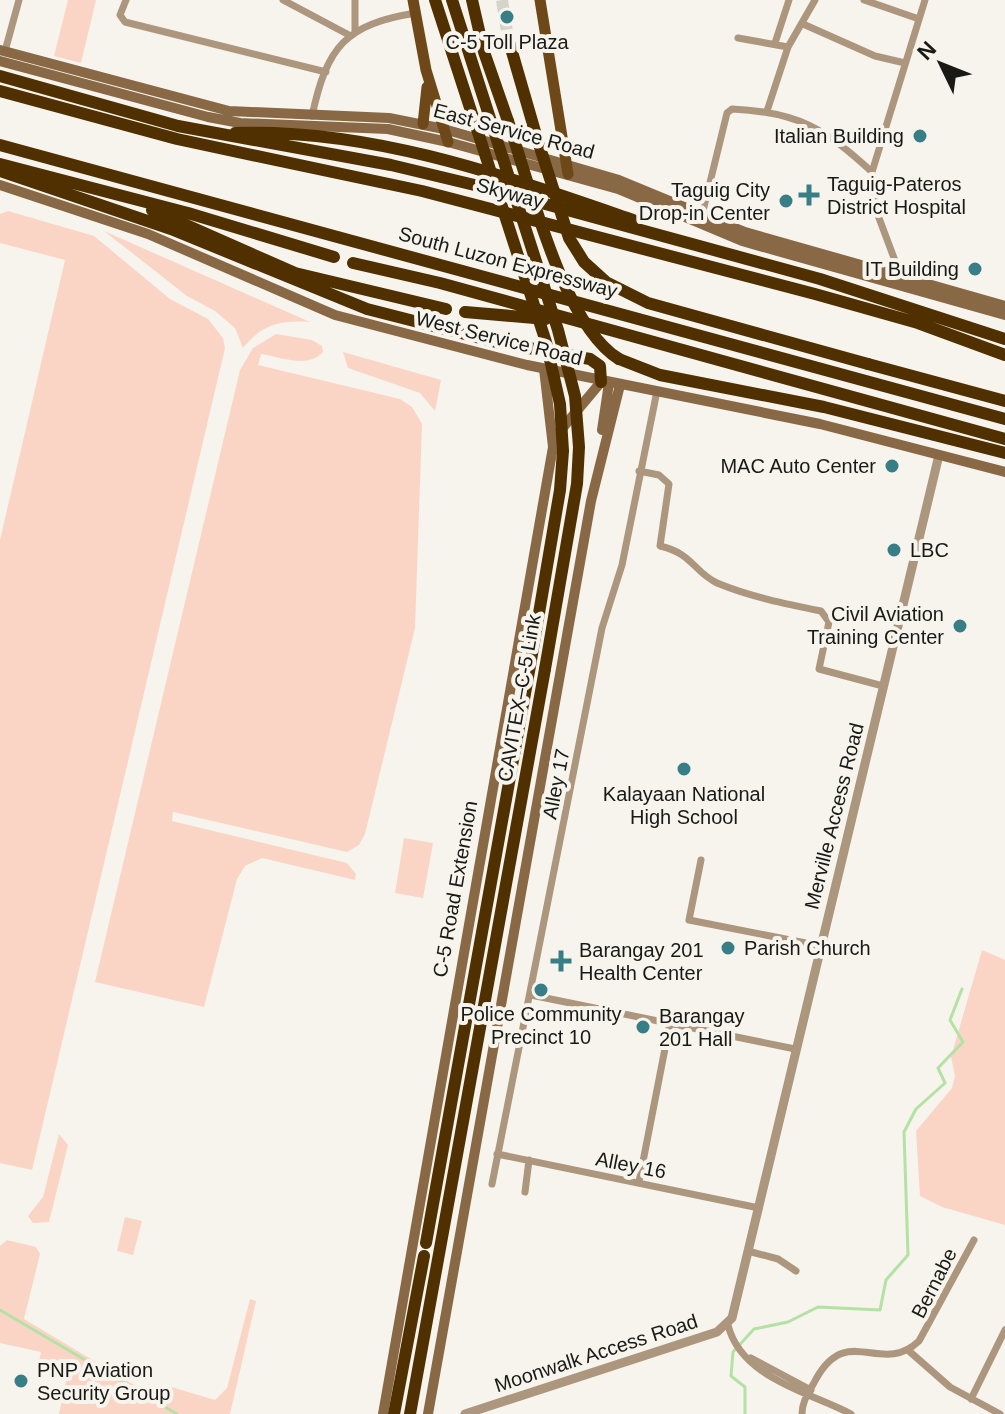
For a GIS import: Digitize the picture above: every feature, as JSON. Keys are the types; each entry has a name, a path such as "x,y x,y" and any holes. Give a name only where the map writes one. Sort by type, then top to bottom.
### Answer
{"highway":[{"name":"CAVITEX–C-5 Link","path":"394,1414 559,504 563,451 560,404 546,342 435,0"},
{"name":"CAVITEX–C-5 Link","path":"410,1414 545,669 577,484 579,447 575,396 558,330 452,0"},
{"path":"472,0 484,52 568,294 593,338 613,356 639,369 1005,453"},
{"path":"508,38 569,238 584,262 612,286 671,310 1005,401"},
{"name":"Skyway","path":"0,76 212,134 416,171 820,279 1005,339"},
{"name":"Skyway","path":"0,91 222,151 422,191 815,294 918,323 1005,355"},
{"name":"South Luzon Expressway","path":"0,145 1005,419"},
{"path":"0,164 188,213 334,257"},
{"path":"0,171 171,229 311,290 367,309 506,344 594,361 610,383"},
{"path":"123,198 295,273 446,309"},
{"name":"South Luzon Expressway","path":"353,263 440,283 1005,439"},
{"name":"South Luzon Expressway","path":"465,312 530,320 565,318"}],"main road":[{"path":"413,0 426,70 448,142"},
{"path":"540,0 568,168"},
{"name":"East Service Road","path":"2,54 53,70 229,111 388,129 619,180 744,236 900,274 1005,306"},
{"path":"423,124 427,113 426,70"},
{"name":"East Service Road","path":"311,120 423,124 444,129 568,168 744,236 1005,315"},
{"name":"West Service Road","path":"0,185 148,234 335,315 544,369 820,424 1005,472"},
{"name":"C-5 Road Extension","path":"383,1414 553,447 544,369"},
{"path":"553,447 562,426 586,398 610,383"},
{"path":"598,464 610,383"},
{"path":"428,1413 610,383"},
{"path":"586,398 597,407 603,421"}],"street":[{"path":"2,54 19,0"},
{"path":"126,0 120,15 125,22 326,72"},
{"path":"283,0 352,33"},
{"path":"352,33 355,0"},
{"path":"775,43 789,0"},
{"path":"767,111 788,47 815,0"},
{"path":"864,0 919,19"},
{"path":"900,274 876,210 872,172 925,0"},
{"path":"311,120 326,72 352,33 375,19 416,13"},
{"path":"803,24 875,56 905,63"},
{"path":"738,38 788,47"},
{"path":"702,215 727,113 732,109 797,117 820,128 872,172"},
{"name":"Alley 17","path":"492,1184 602,628 622,565 657,391"},
{"name":"Merville Access Road","path":"728,1325 759,1208 939,455"},
{"path":"639,471 659,475 669,484 660,546 690,558 715,582 769,601 821,611 829,622 819,669 883,686"},
{"path":"701,860 691,920 821,946"},
{"path":"531,995 795,1049"},
{"path":"639,1182 670,1023"},
{"name":"Alley 16","path":"497,1154 759,1208"},
{"path":"525,1192 529,1160"},
{"name":"Bernabe","path":"909,1351 926,1332 974,1240"},
{"path":"748,1251 778,1259 796,1271"},
{"path":"728,1325 734,1343 762,1372 851,1414"},
{"name":"Moonwalk Access Road","path":"469,1413 717,1332 728,1325"},
{"path":"971,1399 1005,1330"},
{"path":"802,1414 809,1392 823,1366 848,1349 892,1357 909,1351 928,1371 1000,1414"}],"shaded area":[{"path":"68,0 96,0 81,63 54,56"},
{"path":"8,211 94,236 170,299 208,319 223,338 225,348 32,1170 0,1163 0,540 65,260 0,243 0,214"},
{"path":"104,231 310,322 273,325 243,348 235,328 215,311 187,296"},
{"path":"276,334 312,340 322,346 323,352 302,361 261,354 258,365 400,399 412,407 422,424 415,628 365,834 359,845 347,852 173,812 172,821 347,863 356,874 355,880 262,858 245,866 237,879 204,1007 95,982 240,370 253,348"},
{"path":"343,352 441,380 435,411 420,393 348,368"},
{"path":"404,838 433,843 423,898 395,893"},
{"path":"982,950 1005,960 1005,1225 942,1207 920,1196 916,1131 952,1088 955,1076 951,1057"},
{"path":"59,1134 68,1145 49,1222 33,1223 28,1216 43,1197"},
{"path":"125,1217 142,1221 133,1255 117,1251"},
{"path":"7,1240 36,1247 40,1254 24,1319 151,1395 168,1386 215,1400 227,1388 250,1299 256,1301 230,1414 59,1414 67,1377 37,1370 41,1352 0,1343 0,1246"}],"waterway":[{"path":"745,1414 745,1387 731,1376 733,1352 754,1329 788,1322 818,1307 880,1310 886,1280 908,1255 904,1132 916,1109 945,1083 938,1068 963,1042 950,1020 962,989"},
{"path":"0,1310 177,1414"}],"tunnel":[{"path":"502,0 508,38"}],"place":[{"name":"C-5 Toll Plaza","path":"507,17"},
{"name":"Italian Building","path":"920,136"},
{"name":"Taguig-Pateros District Hospital","path":"809,195"},
{"name":"Taguig City Drop-in Center","path":"786,201"},
{"name":"IT Building","path":"975,269"},
{"name":"MAC Auto Center","path":"892,466"},
{"name":"LBC","path":"894,550"},
{"name":"Civil Aviation Training Center","path":"960,626"},
{"name":"Kalayaan National High School","path":"684,769"},
{"name":"Parish Church","path":"728,948"},
{"name":"Barangay 201 Health Center","path":"561,961"},
{"name":"Police Community Precinct 10","path":"541,990"},
{"name":"Barangay 201 Hall","path":"643,1027"},
{"name":"PNP Aviation Security Group","path":"21,1381"}]}
